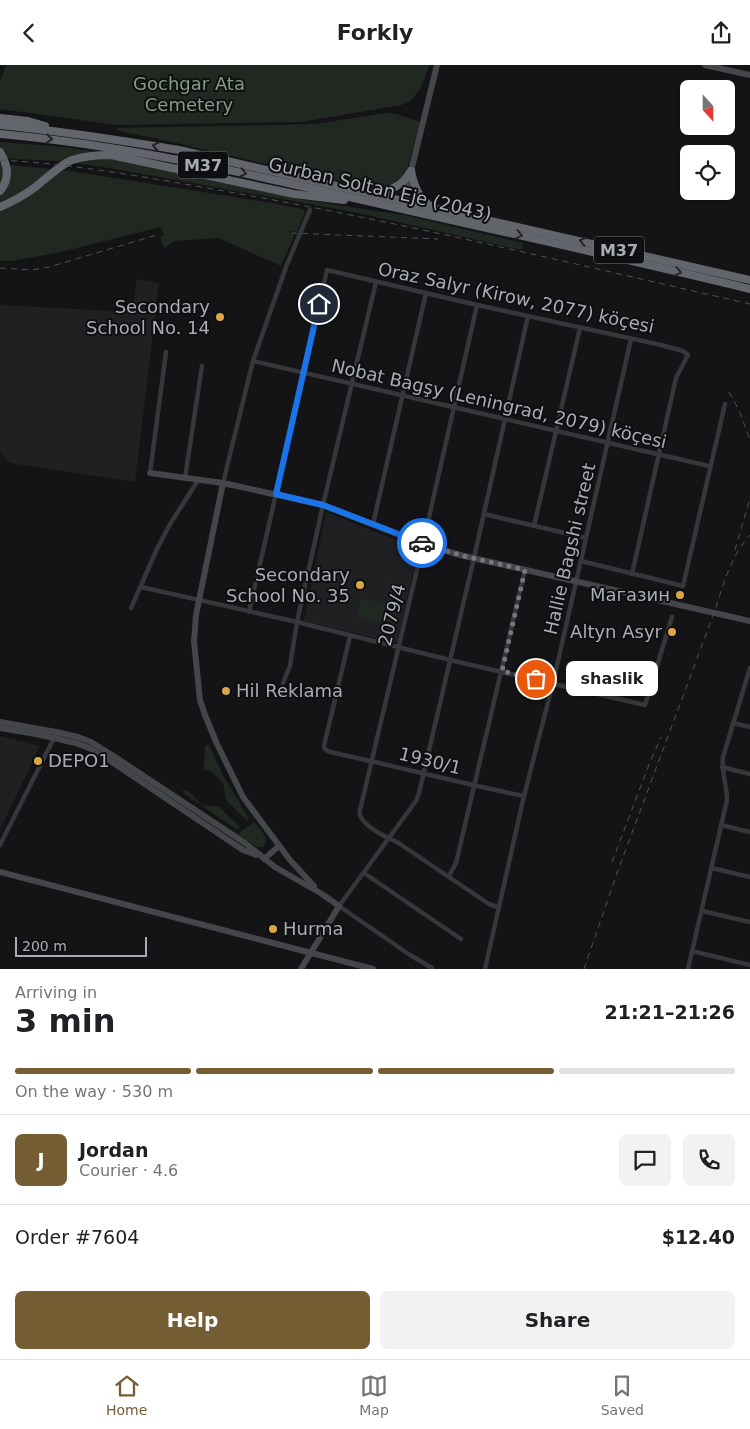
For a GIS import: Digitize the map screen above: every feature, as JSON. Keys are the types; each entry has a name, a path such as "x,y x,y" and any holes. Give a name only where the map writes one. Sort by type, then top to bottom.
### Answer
{"highway":[{"path":"0,118 28,121 56,131"},
{"name":"Gurban Soltan Eje (2043)","path":"0,125 105,137 178,150 372,194 404,205 750,289"},
{"name":"Gurban Soltan Eje (2043)","path":"0,134 54,140 176,159 388,205 435,208 750,281"},
{"path":"0,152 7,171 6,181 0,191"},
{"path":"0,207 14,201 58,168 72,160 89,156 111,155 294,194 388,205"},
{"name":"Gurban Soltan Eje (2043)","path":"372,194 397,187 405,181 411,171"},
{"path":"411,171 418,192 426,203 435,208"}],"street":[{"path":"404,205 437,65"},
{"path":"705,65 750,75"},
{"path":"310,210 286,267 253,361 223,483 195,622 194,642 202,707 244,797 279,846 322,894"},
{"name":"Oraz Salyr (Kirow, 2077) köçesi","path":"304,373 327,269 477,305 661,345 688,355 676,378 658,455"},
{"path":"283,683 290,666 323,505 376,282"},
{"path":"373,524 426,293"},
{"name":"2079/4","path":"388,839 381,836 364,821 360,815 361,806 477,305"},
{"path":"301,969 339,906 418,797 528,316"},
{"path":"534,526 580,328"},
{"name":"Hallie Bagshi street","path":"485,969 524,796 553,683 631,339"},
{"path":"166,351 150,473 223,483 323,505 423,543 474,558 750,621"},
{"name":"Nobat Bagşy (Leningrad, 2079) köçesi","path":"253,361 710,466"},
{"path":"185,477 202,366"},
{"path":"249,612 304,373"},
{"path":"581,561 683,586 725,404"},
{"path":"632,574 658,455"},
{"path":"131,609 170,524 199,479"},
{"path":"484,514 586,538"},
{"path":"449,877 456,863 525,570"},
{"path":"142,587 298,622 450,660 645,705 672,617"},
{"name":"1930/1","path":"350,636 324,746 325,749 330,752 524,796"},
{"path":"688,969 727,800 722,767 723,757 750,669"},
{"path":"0,722 55,735"},
{"path":"733,723 750,727"},
{"path":"0,728 85,739 245,843 278,869 322,894 432,968"},
{"path":"0,845 55,735"},
{"path":"722,767 750,774"},
{"path":"721,825 750,832"},
{"path":"388,839 489,904 498,907"},
{"path":"264,859 279,846"},
{"path":"712,868 750,877"},
{"path":"0,872 372,969"},
{"path":"364,873 461,939"},
{"path":"702,911 750,921"},
{"path":"692,951 750,965"}],"shaded area":[{"path":"137,279 159,283 135,482 10,463 0,453 0,305 132,312"},
{"name":"Secondary School No. 35","path":"326,512 418,549 397,643 304,621"},
{"path":"0,736 40,746 0,830"}],"green space":[{"name":"Gochgar Ata Cemetery","path":"6,65 429,65 420,89 412,99 401,105 302,122 117,125 0,109 0,82"},
{"path":"386,113 396,114 420,122 406,173 392,185 377,190 116,129 315,124"},
{"path":"0,142 65,147 171,164 170,171 298,199 409,216 523,243 521,250 354,212 98,166 0,158"},
{"path":"0,164 70,171 271,203 302,209 305,212 297,232 290,231 290,234 295,234 281,266 219,238 174,241 164,248 160,237 164,235 161,227 61,252 11,261 0,261"},
{"path":"361,598 399,608 394,626 357,617"},
{"path":"209,745 223,775 249,819 247,821 226,800 223,783 211,771 204,770 205,746"},
{"path":"182,791 188,791 202,805 219,807 240,827 236,829"},
{"path":"254,822 265,837 266,841 263,847 257,847 238,834"}],"railway":[{"path":"0,160 113,172 290,203 488,244 750,304"},
{"path":"291,233 438,239"},
{"path":"0,268 32,270 49,267 160,234"},
{"path":"729,392 739,410 750,440"},
{"path":"735,550 750,498"},
{"path":"584,969 617,873 728,572 737,553 750,535"},
{"path":"612,862 661,737"}],"way so far":[{"path":"422,543 460,555 525,570 502,671 536,679"}],"place":[{"name":"Secondary School No. 14","path":"220,317"},
{"name":"Secondary School No. 35","path":"360,585"},
{"name":"Магазин","path":"680,595"},
{"name":"Altyn Asyr","path":"672,632"},
{"name":"shaslik","path":"536,679"},
{"name":"Hil Reklama","path":"226,691"},
{"name":"DEPO1","path":"38,761"},
{"name":"Hurma","path":"273,929"}],"route":[{"path":"319,304 276,494 323,505 422,543"}]}
